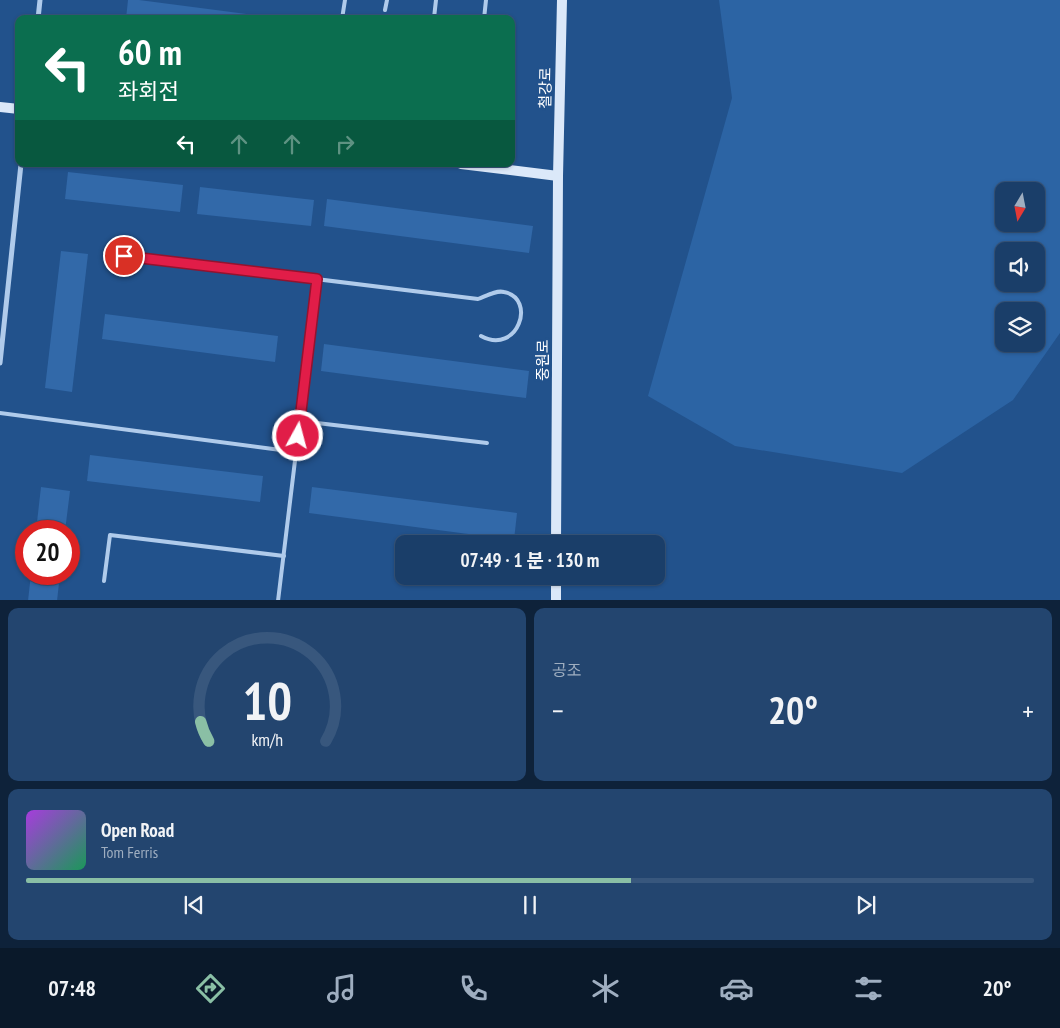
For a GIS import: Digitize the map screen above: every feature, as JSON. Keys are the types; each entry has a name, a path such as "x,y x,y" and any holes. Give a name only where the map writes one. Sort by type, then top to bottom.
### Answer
{"street":[{"path":"38,15 40,0"},
{"name":"철강로","path":"558,176 562,0"},
{"path":"0,107 15,109"},
{"path":"0,363 3,311 21,167"},
{"path":"485,167 558,176"},
{"name":"중원로","path":"556,535 558,176"},
{"path":"556,585 556,600"}],"lane":[{"path":"343,15 345,0"},
{"path":"386,0 386,10"},
{"path":"434,15 436,0"},
{"path":"484,15 486,0"},
{"path":"105,253 478,299 504,291 512,295 520,304 522,312 516,332 497,341 481,336"},
{"path":"279,600 317,279"},
{"path":"0,413 296,452"},
{"path":"300,421 487,443"},
{"path":"104,581 110,534 284,556"}],"shaded area":[{"path":"719,0 1060,0 1060,333 1013,400 902,473 735,446 648,396 732,98"}],"building":[{"path":"128,0 139,0 254,15 126,15"},
{"path":"68,172 183,185 180,212 65,199"},
{"path":"200,187 314,200 311,226 197,214"},
{"path":"327,199 533,226 529,253 324,226"},
{"path":"61,251 88,254 72,392 45,388"},
{"path":"105,314 278,336 275,362 102,339"},
{"path":"324,344 529,371 526,398 321,371"},
{"path":"90,455 263,476 260,502 87,481"},
{"path":"41,487 70,491 66,520 37,520"},
{"path":"312,487 517,513 515,535 476,535 309,513"},
{"path":"30,585 59,585 57,600 28,600"}],"route":[{"path":"124,256 317,279 298,436"}]}
